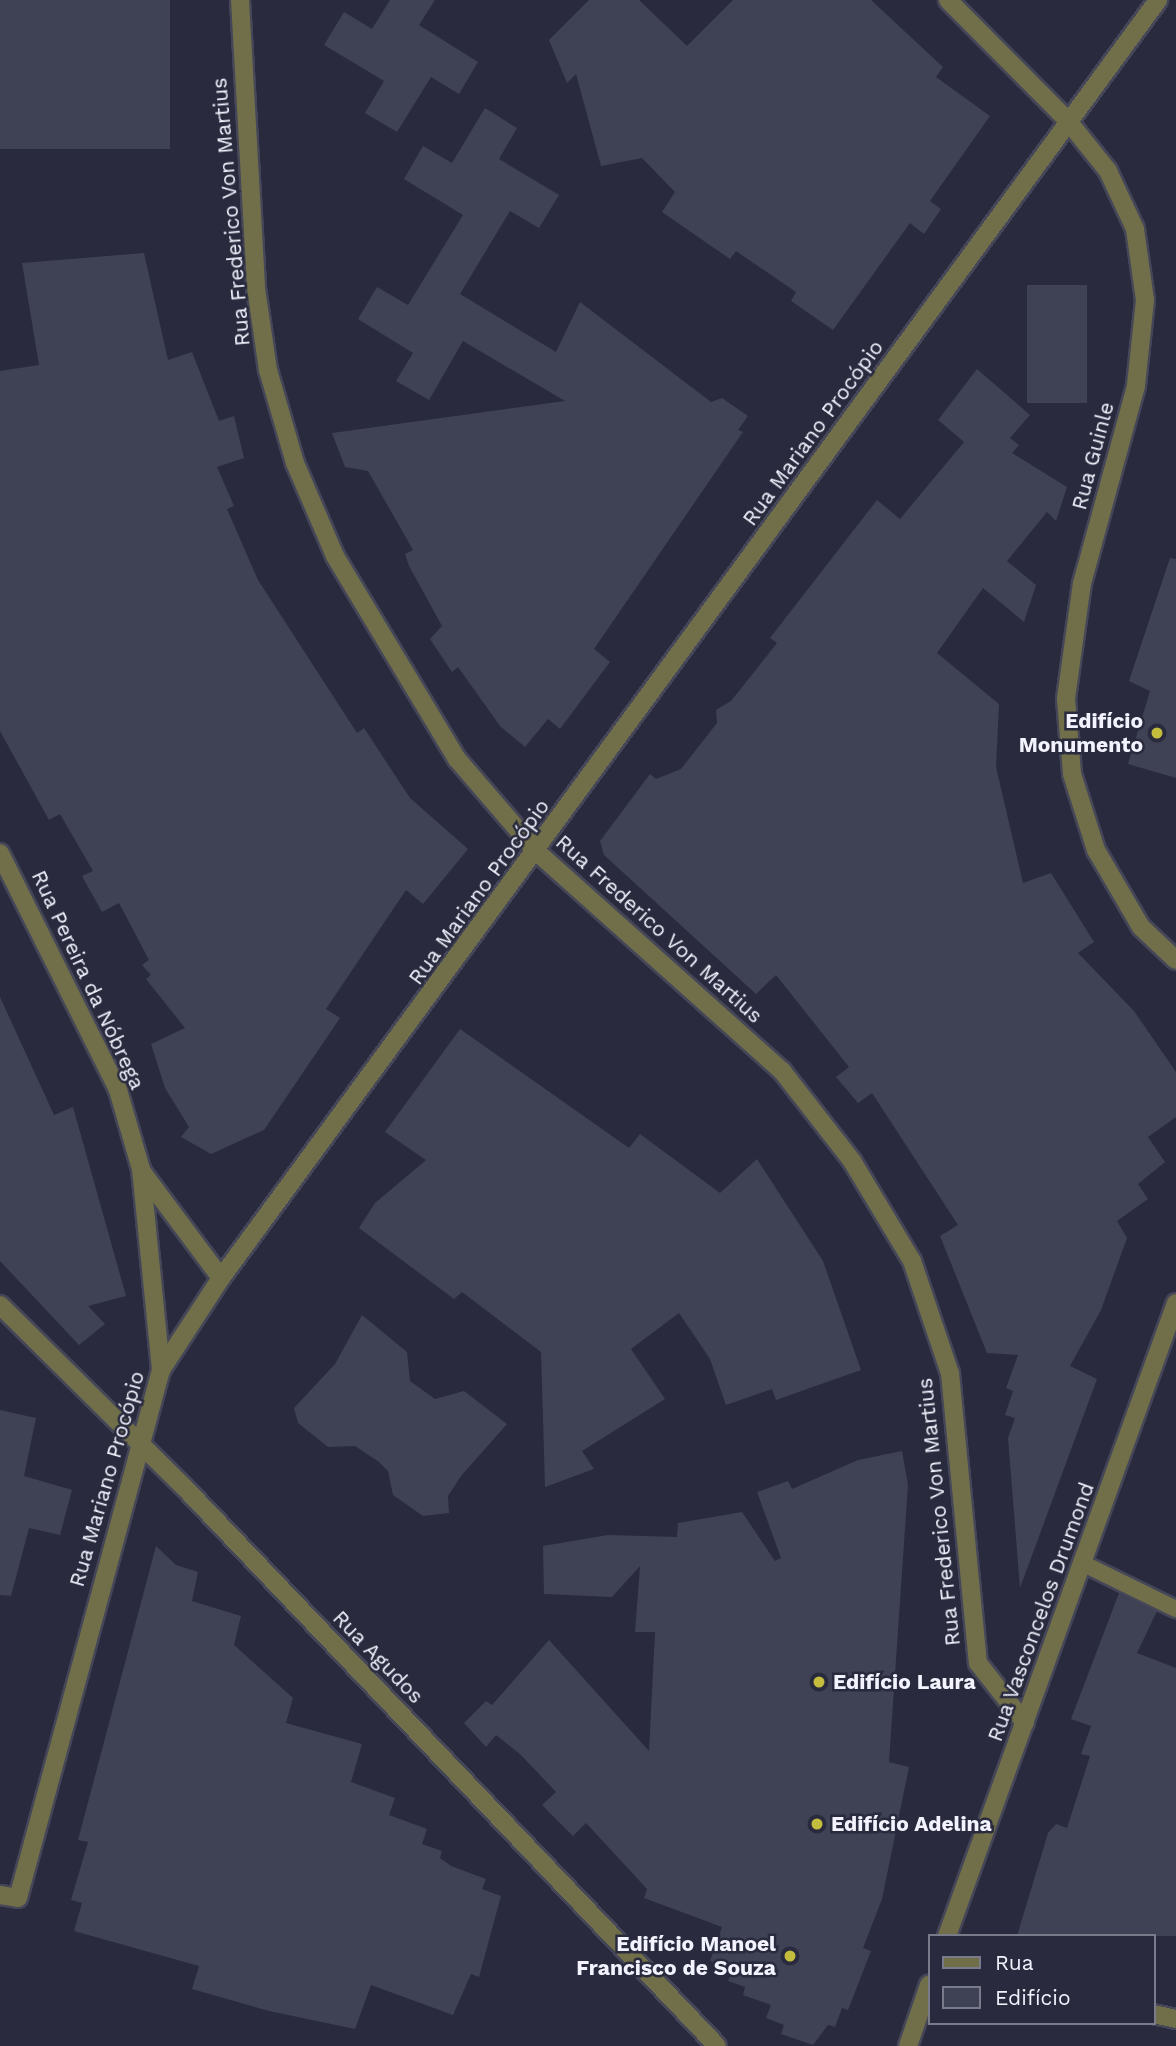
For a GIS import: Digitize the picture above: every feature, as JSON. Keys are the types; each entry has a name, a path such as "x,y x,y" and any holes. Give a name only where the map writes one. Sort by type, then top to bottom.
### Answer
{"street":[{"name":"Rua Frederico Von Martius","path":"240,0 256,288 268,370 295,463 335,556 397,666 457,759 537,852 782,1071 852,1161 912,1261 950,1373 978,1663 1025,1723"},
{"name":"Rua Guinle","path":"948,0 1068,121 1108,171 1135,229 1144,300 1136,386 1082,583 1066,699 1072,775 1096,850 1141,927 1176,960"},
{"name":"Rua Mariano Procópio","path":"9,1896 137,1443 161,1370 221,1278 537,852 1158,0"},
{"name":"Rua Pereira da Nóbrega","path":"0,853 118,1090 141,1169 161,1370"},
{"name":"Rua Pereira da Nóbrega","path":"141,1169 221,1278"},
{"name":"Rua Vasconcelos Drumond","path":"948,1934 1082,1563 1172,1325 1176,1303"},
{"name":"Rua Agudos","path":"0,1305 137,1443 717,2046"},
{"path":"908,2046 928,1988"},
{"path":"1155,2015 1176,2020"}],"lane":[{"path":"1082,1563 1176,1609"}],"building":[{"path":"0,0 170,0 170,149 0,149"},
{"path":"390,0 435,0 419,25 478,62 459,94 431,77 397,132 365,113 384,81 324,45 344,12 372,29"},
{"path":"589,0 639,0 687,46 733,0 871,0 943,67 936,77 990,116 930,201 941,209 924,234 910,223 833,330 791,301 796,292 736,251 730,259 662,212 675,192 642,158 601,166 576,74 567,83 549,40"},
{"path":"485,108 517,128 499,159 559,195 539,228 510,211 460,294 556,352 580,302 711,402 722,398 748,416 738,430 743,432 594,649 610,662 560,729 548,719 525,747 500,726 458,667 452,672 430,639 442,626 409,566 405,554 413,550 368,471 345,467 332,433 565,401 463,341 429,400 396,381 413,353 358,319 377,287 408,305 463,215 404,179 423,146 452,163"},
{"path":"144,253 168,360 192,352 219,421 234,416 244,458 217,467 234,506 227,509 258,580 357,733 364,728 410,798 468,849 423,904 406,890 326,1009 340,1018 264,1130 211,1154 181,1137 189,1127 165,1088 151,1044 185,1028 146,979 151,975 142,965 149,960 119,903 102,912 82,876 93,871 60,814 49,820 0,731 0,371 39,365 22,263"},
{"path":"1027,285 1087,285 1087,403 1027,403"},
{"path":"977,369 1030,415 1010,438 1019,445 1012,453 1067,487 1056,521 1047,512 1007,561 1036,585 1024,622 983,588 937,653 999,704 996,767 1023,883 1051,873 1094,942 1078,953 1134,1011 1176,1072 1176,1117 1148,1137 1165,1162 1138,1184 1148,1199 1117,1221 1127,1238 1101,1310 1070,1366 1097,1379 1020,1588 1008,1438 1015,1418 1005,1415 1013,1391 1006,1388 1018,1355 987,1353 940,1236 958,1225 872,1093 858,1103 836,1077 849,1067 776,975 756,994 604,855 600,841 650,774 656,779 681,769 717,723 716,710 731,701 777,643 770,638 877,500 900,519 964,442 938,420"},
{"path":"1170,558 1176,559 1176,778 1128,764 1150,691 1129,681"},
{"path":"0,997 54,1115 73,1107 126,1296 88,1306 105,1324 79,1345 0,1261"},
{"path":"460,1029 629,1148 640,1134 720,1193 757,1159 823,1261 861,1370 776,1400 772,1389 726,1405 710,1359 679,1313 631,1349 665,1399 582,1451 594,1469 545,1487 541,1352 462,1292 454,1299 359,1228 375,1203 426,1160 385,1132"},
{"path":"362,1315 407,1352 410,1381 435,1399 464,1391 507,1424 461,1476 448,1496 449,1513 423,1516 393,1495 388,1471 379,1462 355,1446 328,1447 298,1423 294,1408 335,1364"},
{"path":"0,1410 36,1418 24,1476 72,1490 60,1535 29,1528 11,1596 0,1595"},
{"path":"902,1451 908,1485 889,1762 909,1767 882,1899 863,1948 871,1951 848,2010 842,2008 835,2027 828,2025 813,2045 781,2034 784,2025 766,2018 771,2005 743,1995 745,1987 728,1981 733,1970 710,1961 722,1927 644,1898 647,1889 586,1823 573,1836 542,1805 556,1792 521,1755 496,1735 486,1747 464,1723 486,1701 492,1705 549,1640 649,1751 655,1632 635,1632 640,1566 612,1597 544,1594 543,1546 608,1535 677,1537 678,1523 742,1512 775,1561 781,1558 757,1492 788,1481 792,1489 858,1460"},
{"path":"156,1546 176,1565 198,1572 192,1601 241,1616 234,1645 293,1698 286,1723 362,1744 351,1782 395,1798 389,1815 427,1829 422,1844 442,1851 440,1858 451,1866 486,1879 482,1889 501,1896 479,1977 471,1974 453,2015 371,1985 355,2029 269,2011 192,1989 199,1966 74,1931 82,1903 71,1900 88,1842 78,1840"},
{"path":"1119,1593 1157,1611 1137,1653 1176,1668 1176,1936 1018,1934 1048,1833 1056,1824 1067,1828 1090,1756 1081,1754 1091,1726 1071,1719"}],"place":[{"name":"Edifício Monumento","path":"1157,733"},
{"name":"Edifício Laura","path":"819,1682"},
{"name":"Edifício Adelina","path":"817,1824"},
{"name":"Edifício Manoel Francisco de Souza","path":"790,1956"}]}
